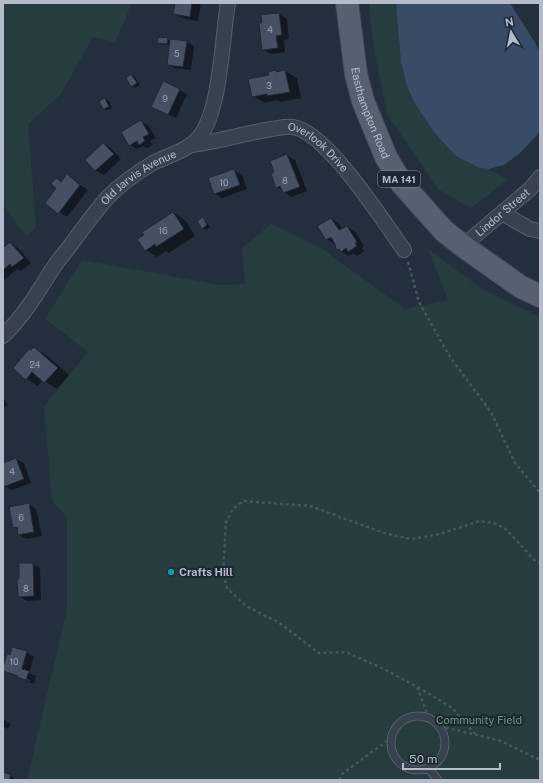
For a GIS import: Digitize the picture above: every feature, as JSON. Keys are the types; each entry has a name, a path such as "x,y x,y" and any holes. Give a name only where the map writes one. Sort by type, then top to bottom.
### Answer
{"main road":[{"name":"Easthampton Road","path":"347,3 356,74 363,100 386,157 402,184 444,231 521,287 540,296"}],"street":[{"name":"Old Jarvis Avenue","path":"3,336 27,309 85,224 110,195 122,184 148,166 191,145 200,136 212,108 216,91 228,3"},
{"name":"Overlook Drive","path":"191,145 286,127 294,127 309,133 323,145 347,171 404,250"},
{"name":"Lindor Street","path":"463,246 530,189 540,177"},
{"path":"502,213 530,229 540,231"}],"lane":[{"path":"415,716 429,718 440,726 445,740 443,754 439,760 428,768 421,770 401,764 393,752 391,738 397,725 402,720 415,716"},
{"path":"428,768 438,780"}],"path":[{"path":"404,250 419,302 450,357 491,412 515,463 540,494"},
{"path":"475,734 451,707 418,687 386,670 346,652 319,653 278,622 241,602 227,588 223,573 226,522 232,509 242,501 310,506 384,533 411,539 440,534 479,521 494,523 506,529 536,562 540,563"},
{"path":"418,687 429,718"},
{"path":"440,726 501,741 540,760"},
{"path":"339,780 342,774 391,738"}],"green space":[{"path":"3,3 131,3 115,42 93,37 60,95 28,124 36,227 26,237 3,204"},
{"path":"369,3 396,3 401,62 480,168 489,169 507,180 471,208 438,189 387,114 373,44"},
{"name":"Community Field","path":"271,224 321,248 405,309 448,300 428,249 482,289 540,317 540,780 27,780 67,609 67,517 52,501 44,406 88,352 45,319 82,260 220,285 245,284 242,248"}],"water":[{"path":"396,3 510,3 540,52 540,130 519,154 504,165 489,169 480,168 456,156 433,131 414,102 407,86 401,62"}],"building":[{"path":"175,3 192,3 190,17 173,14"},
{"path":"279,13 282,35 276,36 278,48 262,50 259,23 262,23 261,15"},
{"path":"158,37 168,38 167,44 157,43"},
{"path":"170,39 187,41 183,67 167,65"},
{"path":"276,70 276,72 285,70 290,92 252,97 248,79 269,75 268,72"},
{"path":"131,74 137,83 131,87 126,78"},
{"path":"163,81 180,89 168,115 151,107"},
{"path":"105,98 109,107 103,109 99,101"},
{"path":"141,120 149,134 143,137 145,141 139,145 137,141 129,146 121,132"},
{"path":"103,143 114,154 95,171 85,160"},
{"path":"287,154 300,187 283,193 280,186 276,188 271,174 274,172 270,161"},
{"path":"234,169 240,185 214,194 208,178"},
{"path":"67,174 80,185 58,214 45,203 56,188 51,184 56,178 61,182"},
{"path":"173,212 184,229 156,247 155,244 145,251 137,239 144,235 142,232"},
{"path":"203,217 207,225 202,229 197,221"},
{"path":"331,218 339,230 347,226 357,242 355,243 357,246 348,252 346,248 341,252 335,247 336,246 331,237 326,240 317,226"},
{"path":"10,242 24,258 12,267 10,264 3,270 3,248"},
{"path":"34,347 58,368 44,383 32,372 26,380 13,368 29,349 31,350"},
{"path":"16,458 24,479 3,487 3,463"},
{"path":"29,503 34,532 18,535 17,527 13,528 9,507"},
{"path":"19,563 33,563 34,596 18,597 17,579 19,579"},
{"path":"12,647 27,651 22,669 29,671 26,680 3,671 7,654 10,655"},
{"path":"4,772 11,775 9,780 3,780"}],"place":[{"name":"Crafts Hill","path":"171,572"}]}
